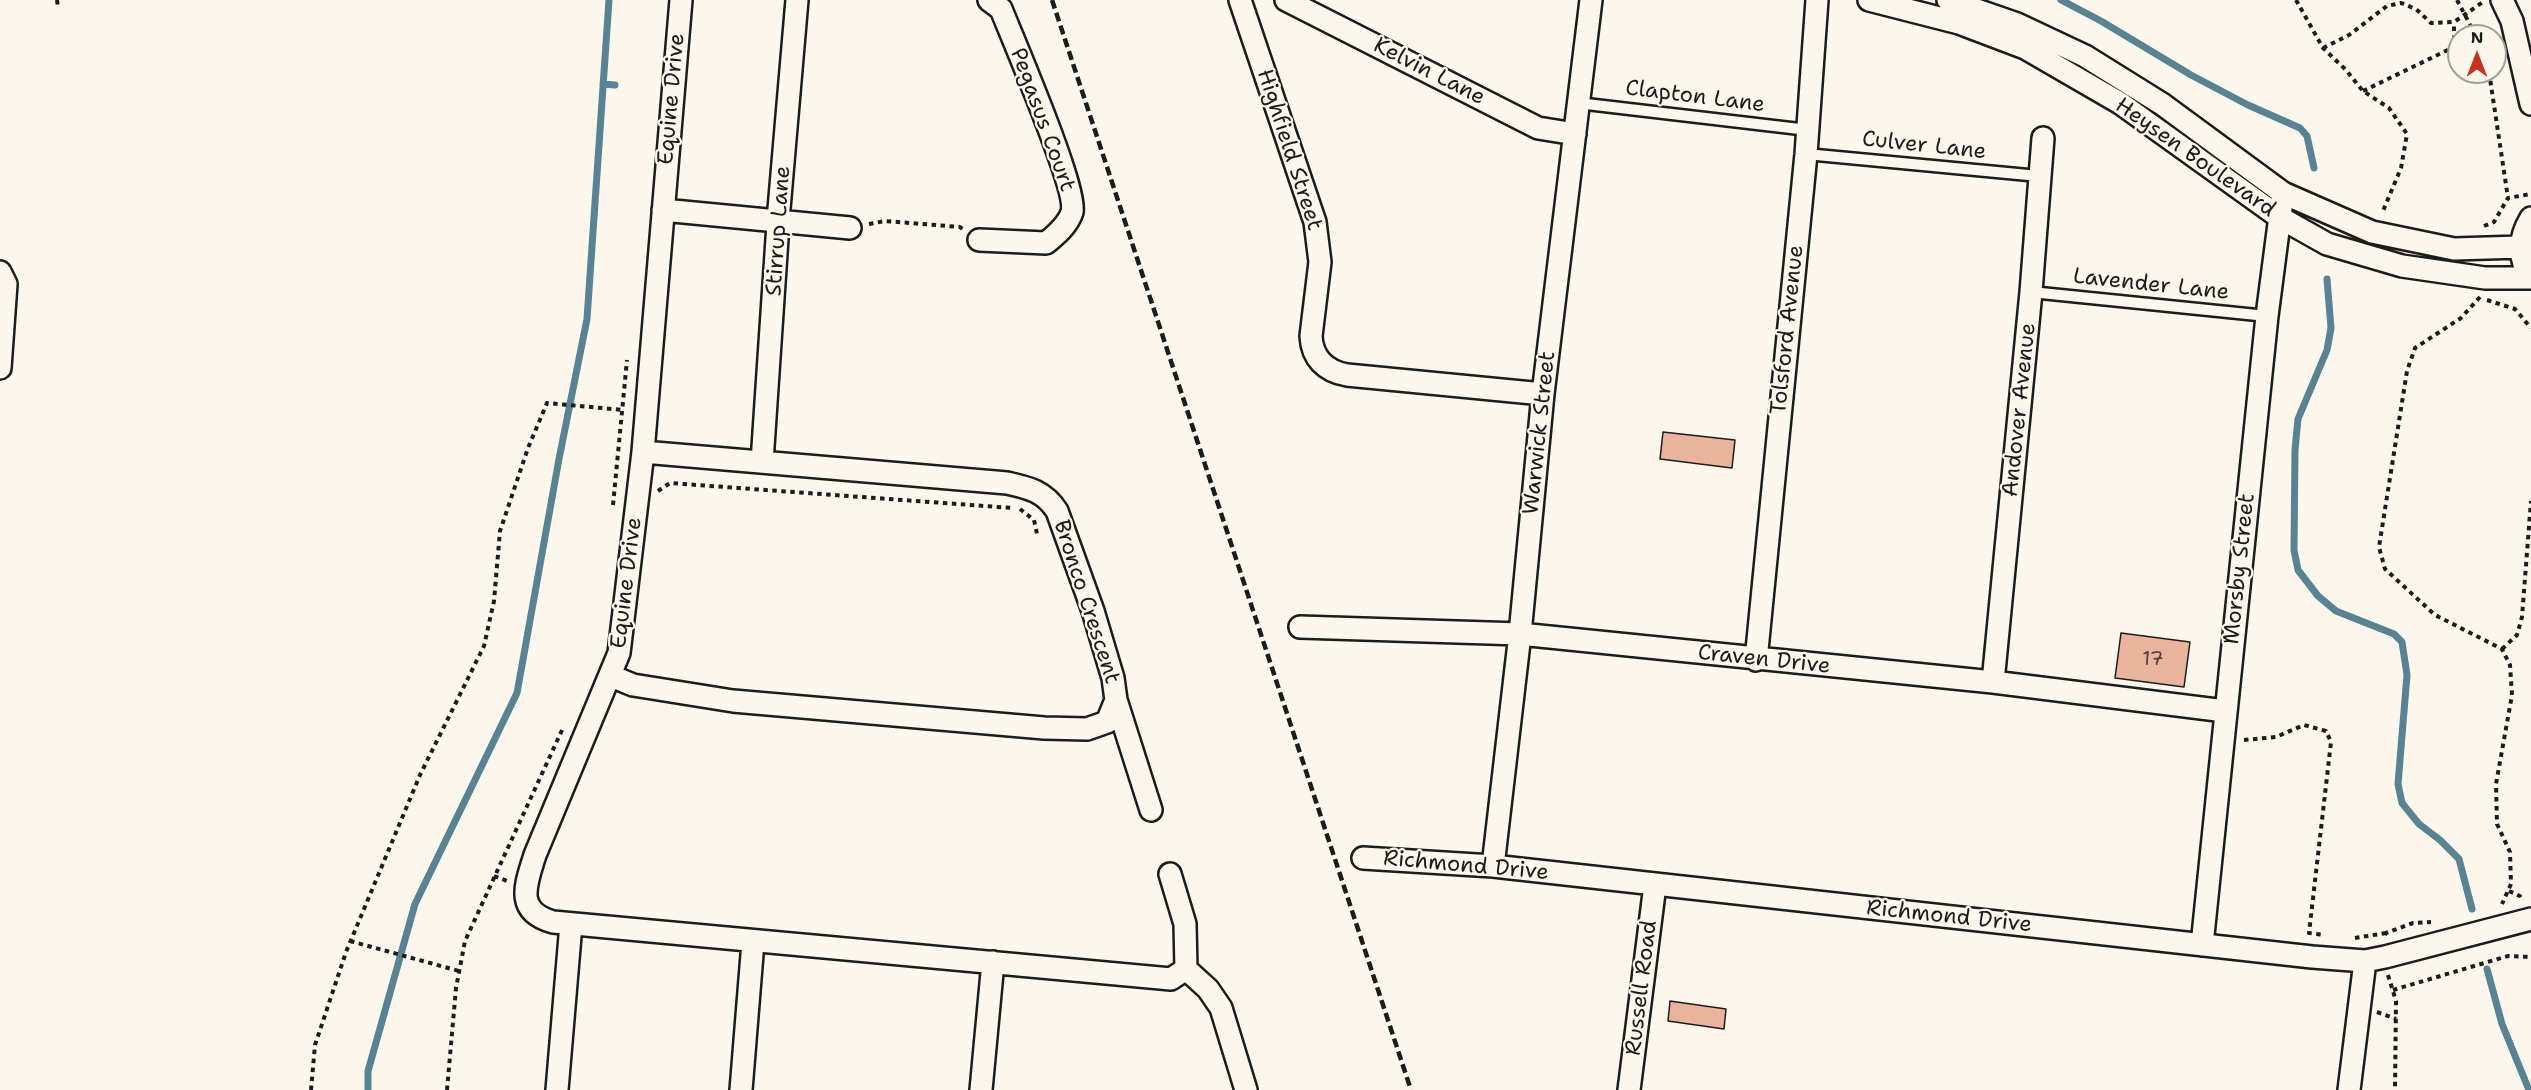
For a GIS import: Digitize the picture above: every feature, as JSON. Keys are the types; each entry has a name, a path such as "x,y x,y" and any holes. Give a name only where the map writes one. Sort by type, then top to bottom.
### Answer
{"street":[{"name":"Equine Drive","path":"681,0 643,452 619,653 535,855 525,886 527,903 539,918 571,924 1171,979 1186,969"},
{"name":"Stirrup Lane","path":"762,462 797,0"},
{"name":"Pegasus Court","path":"979,240 1046,243 1060,232 1072,211 1071,194 1044,115 1000,9 989,0"},
{"name":"Highfield Street","path":"1240,0 1315,222 1320,262 1311,344 1318,360 1331,370 1347,375 1542,394"},
{"name":"Kelvin Lane","path":"1286,0 1538,128 1575,134"},
{"name":"Warwick Street","path":"1493,866 1520,634 1542,394 1591,0"},
{"name":"Tolsford Avenue","path":"1756,660 1806,154 1817,0"},
{"name":"Heysen Boulevard","path":"1869,0 1959,23 2025,48 2120,103 2279,217 2327,244 2402,266 2485,278 2531,278"},
{"name":"Heysen Boulevard","path":"1948,0 2017,24 2085,56 2162,104 2283,193 2372,232 2454,249 2520,247"},
{"path":"2502,0 2522,18 2531,104"},
{"name":"Andover Avenue","path":"1993,682 2031,292 2043,138"},
{"name":"Morsby Street","path":"2202,945 2267,316 2283,193"},
{"path":"663,210 850,228"},
{"path":"2531,218 2523,232 2520,247 2531,278"},
{"path":"0,272 6,284 0,368"},
{"name":"Bronco Crescent","path":"610,676 633,685 733,701 1044,728 1088,729 1107,722 1116,700 1113,678 1093,611 1057,511 1049,498 1028,488 1007,483 643,452"},
{"name":"Craven Drive","path":"1300,627 1520,634 1756,660 1993,682 2225,711"},
{"path":"1116,700 1151,810"},
{"name":"Richmond Drive","path":"1363,858 1493,866 2312,957 2375,959 2531,919"},
{"path":"1170,874 1185,924 1186,969 1208,989 1221,1008 1246,1090"},
{"name":"Russell Road","path":"1629,1090 1654,885"},
{"path":"557,1090 571,924"},
{"path":"741,1090 753,942"},
{"path":"2349,1090 2375,959"},
{"path":"981,1090 993,962"}],"lane":[{"name":"Clapton Lane","path":"1578,103 1808,130"},
{"name":"Culver Lane","path":"1806,154 2039,176"},
{"name":"Lavender Lane","path":"2031,292 2267,316"}],"path":[{"path":"57,0 58,7"},
{"path":"2296,0 2324,48 2363,91 2389,108 2408,134 2401,168 2383,211"},
{"path":"2457,0 2470,24"},
{"path":"2324,48 2349,35 2387,6 2401,3 2416,9 2431,23 2454,22 2486,0"},
{"path":"2363,91 2454,47 2454,22"},
{"path":"2480,227 2494,222 2502,212 2508,198 2491,84"},
{"path":"2508,198 2531,194"},
{"path":"2374,208 2394,214"},
{"path":"850,228 885,221 960,227 979,240"},
{"path":"2488,225 2489,248"},
{"path":"2485,278 2484,291 2461,318 2415,348 2407,371 2379,547 2385,569 2435,615 2502,649 2510,665 2512,695 2496,784 2497,824 2510,852 2511,884 2505,901 2499,907"},
{"path":"311,1090 315,1045 350,941 420,775 484,646 494,601 500,531 528,448 547,403 623,410"},
{"path":"615,486 660,491 670,483 1019,508 1034,520 1037,534"},
{"path":"2502,649 2517,635 2522,617 2531,501"},
{"path":"447,1090 465,941 566,722"},
{"path":"2223,734 2249,741 2276,737 2304,725 2326,731 2331,742 2309,933 2332,935"},
{"path":"2344,936 2355,938 2386,933 2413,923 2434,922"},
{"path":"2386,933 2383,945 2375,959 2396,1001 2395,1090"},
{"path":"350,941 460,972"},
{"path":"2392,990 2508,956 2531,957"}],"building":[{"path":"1663,432 1735,440 1732,468 1660,459"},
{"path":"2121,633 2190,642 2184,687 2115,678"},
{"path":"1670,1001 1726,1009 1724,1029 1668,1021"}],"waterway":[{"path":"368,1090 368,1071 415,904 517,693 587,319 609,0"},
{"path":"2061,0 2191,75 2248,105 2300,128 2307,136 2314,168"},
{"path":"603,84 615,85"},
{"path":"2327,279 2331,328 2327,350 2298,419 2295,450 2294,550 2298,570 2318,596 2336,611 2394,634 2402,642 2407,675 2398,784 2402,803 2419,824 2459,859 2472,909"},
{"path":"2487,969 2502,1024 2529,1090"}],"railway":[{"path":"1052,0 1411,1090"}]}
